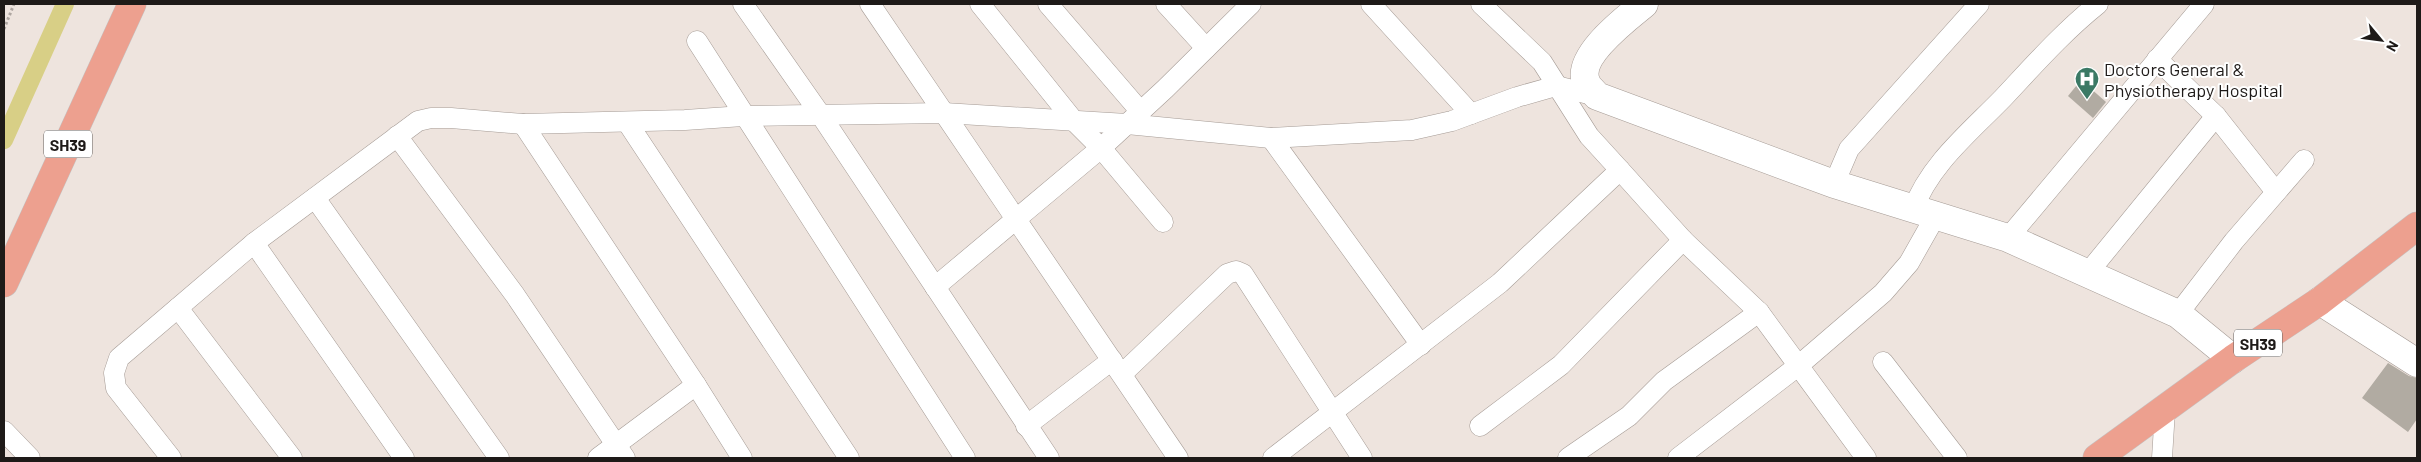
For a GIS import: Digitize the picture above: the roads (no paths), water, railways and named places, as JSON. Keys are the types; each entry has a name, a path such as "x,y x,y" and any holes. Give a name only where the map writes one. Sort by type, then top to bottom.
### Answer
{"main road":[{"name":"SH39","path":"4,283 132,4"},
{"path":"1644,4 1614,28 1590,58 1584,71 1586,83 1597,96 1834,184 1924,214 2008,238 2178,314 2233,359"},
{"name":"SH39","path":"2096,458 2165,410 2233,359 2320,301 2417,226"},
{"path":"2320,301 2417,363"}],"street":[{"path":"743,4 820,114 1049,458"},
{"path":"870,4 1178,458"},
{"path":"980,4 1074,121 1102,148 1162,222"},
{"path":"1048,4 1134,118"},
{"path":"1166,4 1206,48"},
{"path":"935,287 1102,148 1251,4"},
{"path":"1371,4 1471,114"},
{"path":"1481,4 1542,62 1552,74 1556,86 1589,136 1683,240 1759,312 1866,458"},
{"path":"1834,184 1849,149 1979,4"},
{"path":"1678,458 1798,366 1883,293 1909,263 1924,214 1920,190 1944,160 2070,27 2098,4"},
{"path":"2008,238 2204,4"},
{"path":"697,41 743,116 965,458"},
{"path":"2157,59 2216,116 2276,192"},
{"path":"171,458 116,388 114,373 119,358 254,244 418,121 432,118 523,124 627,122 743,116 944,113 1074,121 1134,118 1271,138 1412,130 1452,121 1517,97 1556,86 1597,96"},
{"path":"2087,274 2216,116"},
{"path":"627,122 849,458"},
{"path":"523,124 696,385 742,458"},
{"path":"397,136 515,296 621,451"},
{"path":"1271,138 1421,346"},
{"path":"2178,314 2234,241 2304,160"},
{"path":"1273,458 1421,346 1500,283 1620,170"},
{"path":"315,198 499,458"},
{"path":"1480,426 1561,365 1683,240"},
{"path":"254,244 404,458"},
{"path":"1026,426 1117,367 1227,274 1236,271 1243,274 1362,458"},
{"path":"178,308 292,458"},
{"path":"1568,458 1630,416 1664,381 1759,312"},
{"path":"1883,362 1957,458"},
{"path":"598,458 621,451 696,385"},
{"path":"2162,458 2165,410"},
{"path":"4,432 30,458"}],"waterway":[{"path":"4,140 65,4"}],"place":[{"name":"Doctors General & Physiotherapy Hospital","path":"2087,100"}]}
